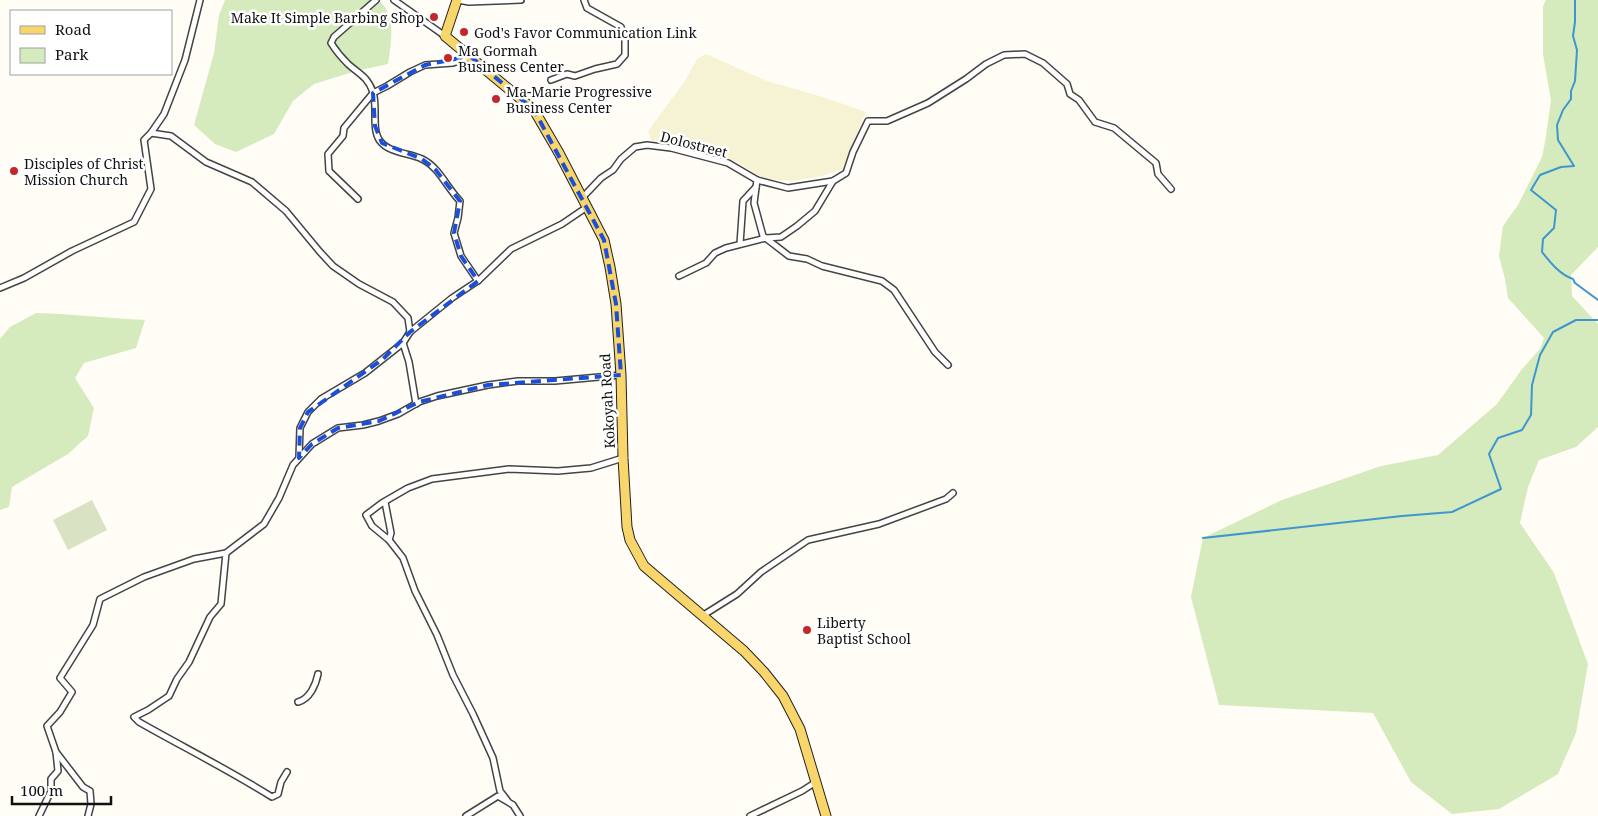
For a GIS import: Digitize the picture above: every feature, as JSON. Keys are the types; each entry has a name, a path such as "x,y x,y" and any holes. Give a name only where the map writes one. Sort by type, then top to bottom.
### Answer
{"main road":[{"path":"445,36 458,0"},
{"name":"Kokoyah Road","path":"445,36 534,110 604,240 616,304 627,527 633,546 644,566 744,651 783,696 800,728 826,816"}],"street":[{"path":"0,288 24,278 72,250 134,222 151,189 144,140 164,114 185,60 200,0"},
{"path":"376,0 334,37 331,43 350,65 366,77 373,93 377,137 382,144 422,159 435,169 460,201 454,233 461,256 478,281"},
{"name":"Kokoyah Road","path":"394,0 445,36"},
{"path":"458,0 469,2 521,0"},
{"path":"551,80 567,74 575,76 617,64 624,59 625,38 621,27 587,8 584,0"},
{"path":"679,276 706,263 715,253 740,244 766,238 781,237 809,217 815,211 833,181 846,173 853,152 868,121 888,120 928,103 986,64 1004,55 1026,54 1043,63 1066,84 1070,94 1079,100 1095,122 1114,128 1156,164 1158,174 1171,189"},
{"path":"358,199 329,171 328,154 343,136 344,128 373,93 425,65 453,62 470,56"},
{"path":"151,133 171,136 206,162 252,182 286,212 334,266 359,284 393,302 408,318 410,332"},
{"name":"Dolostreet","path":"582,198 601,178 613,170 621,159 636,147 647,145 671,148 728,163 757,180 788,188 833,181"},
{"path":"757,180 754,203 763,236 790,256 807,259 822,266 882,281 894,290 936,352 948,365"},
{"path":"740,244 743,201 756,187"},
{"path":"299,458 300,428 308,412 321,399 365,372 403,343 410,332 452,298 478,281 511,249 562,224 587,207"},
{"path":"403,343 409,362 416,404"},
{"path":"39,816 50,791 51,779 58,771 56,752 46,726 60,712 72,692 60,678 93,625 100,599 144,576 194,560 226,553 264,524 293,465 299,458 312,444 338,428 380,421 437,396 518,381 555,381 621,375"},
{"path":"520,816 500,791 489,750 415,591 403,558 389,540 372,526 366,515 408,488 432,479 509,469 558,471 591,468 623,458"},
{"path":"702,616 737,594 761,572 808,540 879,524 946,499 954,494"},
{"path":"385,502 390,533 389,540"},
{"path":"226,553 221,604 210,617 198,646 177,679 169,696 134,717 139,722 272,796 278,794 281,782 287,772"},
{"path":"298,702 302,701 316,685 318,674"},
{"path":"56,752 83,787 90,791 88,816"},
{"path":"750,816 802,791 816,782"},
{"path":"466,816 498,796 507,800"}],"highlighted area":[{"path":"470,56 534,110 604,240 616,304 621,375 488,385 419,402 379,421 338,428 312,444 299,458 300,428 308,412 383,359 410,332 478,281 461,256 454,233 460,201 435,169 422,159 382,143 375,126 373,93 425,65"}],"shaded area":[{"path":"706,54 767,81 866,112 842,169 822,176 793,181 764,179 737,162 708,152 651,140 648,131 685,81 697,59"}],"green space":[{"path":"225,0 379,0 385,7 391,22 388,64 356,71 314,84 293,101 274,134 236,152 215,144 194,125 214,53 219,15"},
{"path":"1546,0 1598,0 1598,247 1571,275 1572,296 1598,324 1598,427 1576,447 1539,460 1528,487 1520,523 1554,573 1588,664 1576,733 1558,774 1499,809 1452,814 1411,782 1373,713 1219,705 1191,597 1203,538 1282,500 1381,466 1438,455 1497,404 1522,369 1540,349 1544,338 1508,298 1499,256 1503,226 1518,205 1542,157 1545,142 1551,101 1543,54 1543,6"},
{"path":"36,313 145,320 136,348 84,363 75,378 94,408 88,436 68,454 12,487 9,507 0,510 0,339 10,327"},
{"path":"92,500 107,530 68,550 53,520"}],"waterway":[{"path":"1575,0 1573,36 1577,50 1575,81 1571,91 1571,99 1563,110 1557,125 1558,140 1574,166 1561,167 1540,175 1531,190 1556,210 1554,228 1543,239 1542,252 1560,271 1573,279 1575,283 1598,300"},
{"path":"1203,538 1452,512 1501,489 1489,454 1498,438 1522,430 1531,415 1532,385 1540,355 1553,332 1576,320 1598,320"}],"place":[{"name":"Make It Simple Barbing Shop","path":"434,17"},
{"name":"God's Favor Communication Link","path":"464,32"},
{"name":"Ma Gormah Business Center","path":"448,58"},
{"name":"Ma-Marie Progressive Business Center","path":"496,99"},
{"name":"Disciples of Christ Mission Church","path":"14,171"},
{"name":"Liberty Baptist School","path":"807,630"}]}
